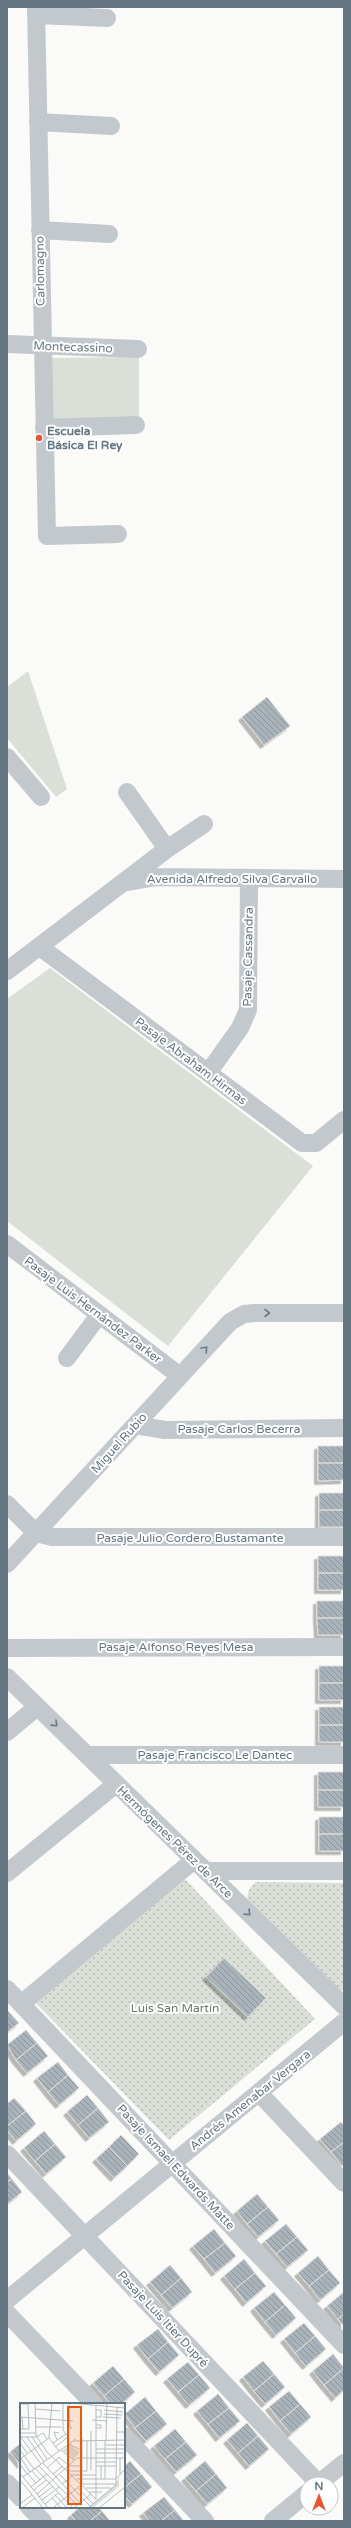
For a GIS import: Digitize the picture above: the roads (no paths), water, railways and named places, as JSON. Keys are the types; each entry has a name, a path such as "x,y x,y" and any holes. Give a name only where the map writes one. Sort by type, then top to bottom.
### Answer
{"street":[{"path":"36,11 106,18"},
{"name":"Carlomagno","path":"36,11 47,536 118,534"},
{"path":"38,122 111,126"},
{"path":"40,230 109,234"},
{"name":"Montecassino","path":"7,344 138,349"},
{"path":"44,428 136,425"},
{"path":"10,767 41,797"},
{"path":"127,792 167,850"},
{"name":"Avenida Alfredo Silva Carvallo","path":"7,971 167,850 204,824"},
{"name":"Avenida Alfredo Silva Carvallo","path":"122,885 156,877 344,879"},
{"name":"Pasaje Cassandra","path":"208,1073 240,1028 248,1010 249,878"},
{"name":"Pasaje Abraham Hirmas","path":"40,947 302,1143 316,1143 344,1120"},
{"name":"Pasaje Luis Hernández Parker","path":"10,1254 99,1315 180,1376"},
{"name":"Miguel Rubio","path":"7,1564 230,1322 244,1314 255,1313 344,1313"},
{"path":"67,1358 99,1315"},
{"name":"Pasaje Carlos Becerra","path":"135,1425 165,1430 344,1428"},
{"path":"7,1504 36,1533"},
{"name":"Pasaje Julio Cordero Bustamante","path":"36,1533 67,1538 344,1537"},
{"name":"Pasaje Alfonso Reyes Mesa","path":"7,1648 344,1647"},
{"name":"Hermógenes Pérez de Arce","path":"7,1677 344,2006"},
{"path":"7,1732 37,1707"},
{"name":"Pasaje Francisco Le Dantec","path":"87,1755 344,1755"},
{"path":"7,1873 116,1784"},
{"path":"21,2004 200,1866 344,1871"},
{"name":"Pasaje Ismael Edwards Matte","path":"7,1989 344,2345"},
{"name":"Andrés Amenabar Vergara","path":"7,2300 344,2022"},
{"path":"259,2093 344,2183"},
{"name":"Pasaje Luis Itier Dupré","path":"7,2154 310,2476"},
{"path":"7,2313 93,2403"},
{"path":"125,2437 205,2521"},
{"path":"327,2476 344,2462"},
{"path":"7,2483 20,2497"},
{"path":"273,2521 299,2500"},
{"path":"30,2508 43,2521"}],"place":[{"name":"Escuela Básica El Rey","path":"39,438"}],"park label":[{"name":"Luis San Martín","path":"175,2008"}]}
